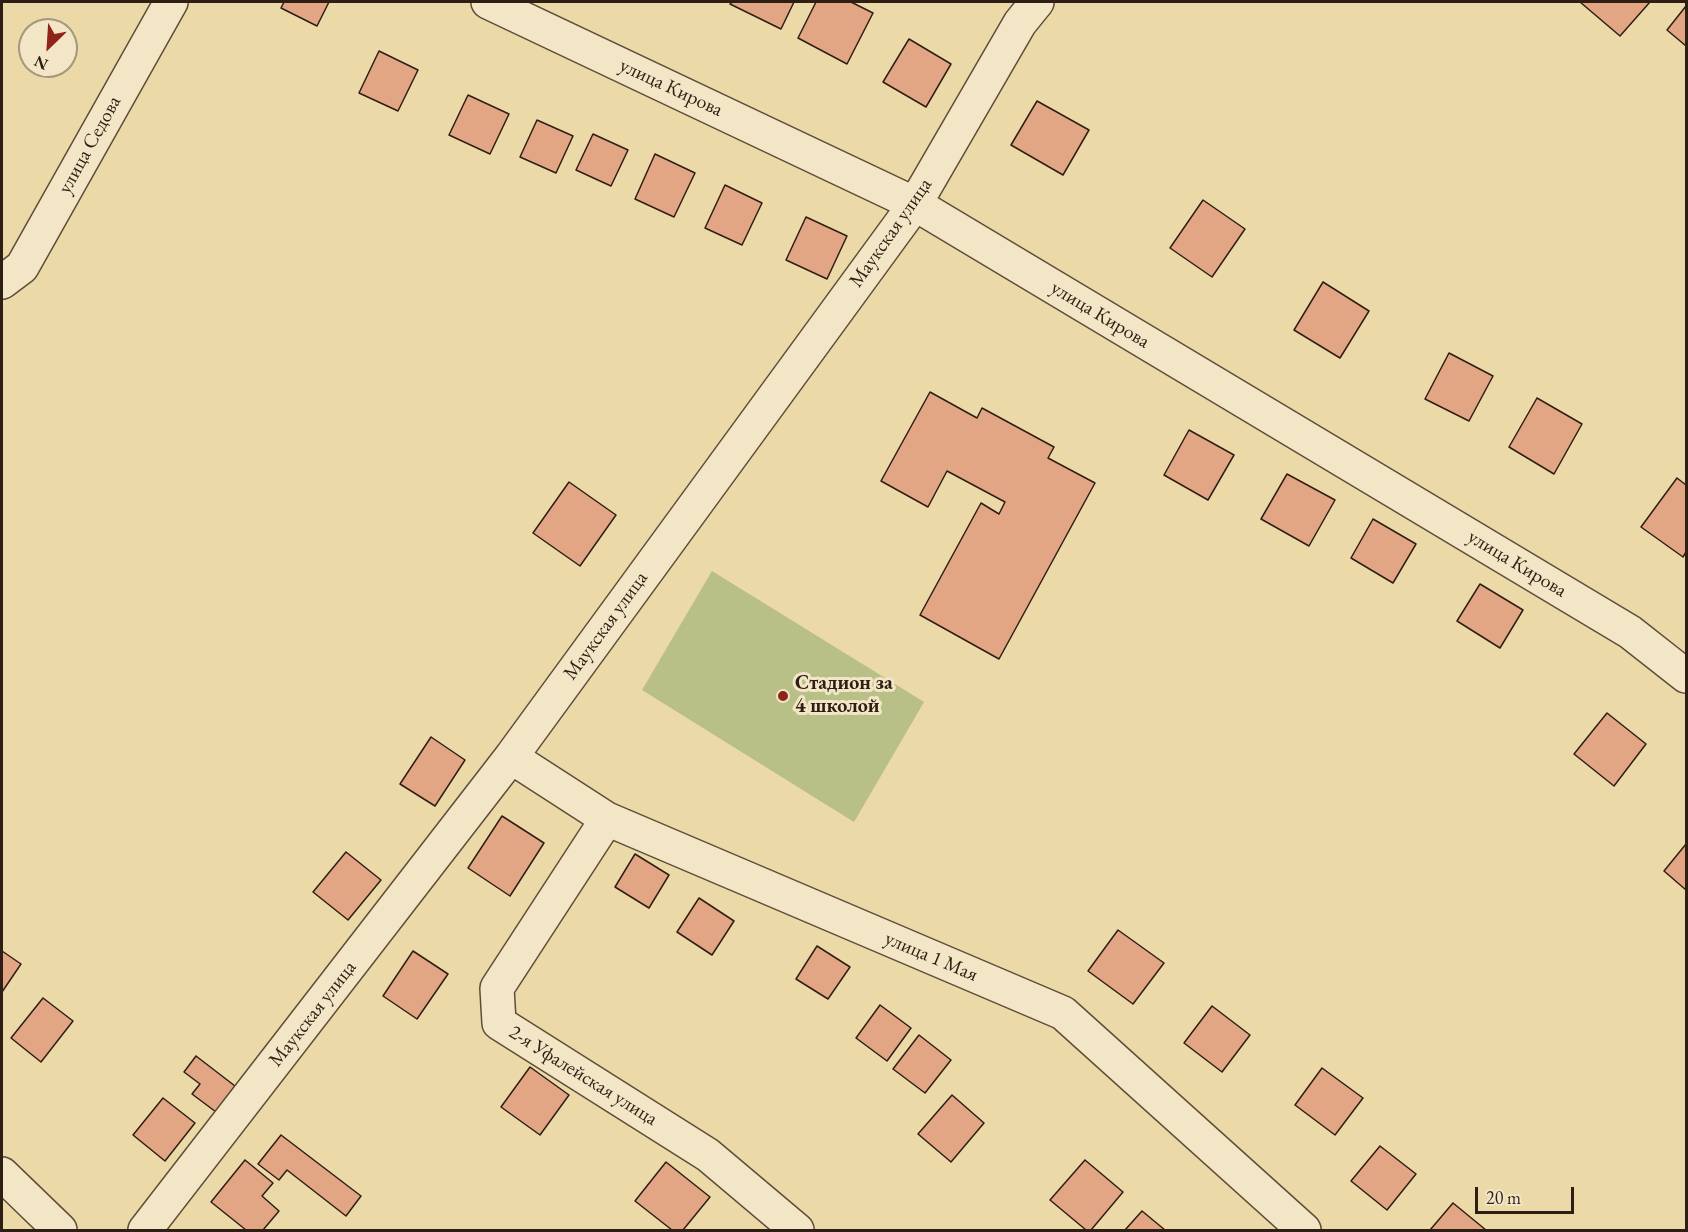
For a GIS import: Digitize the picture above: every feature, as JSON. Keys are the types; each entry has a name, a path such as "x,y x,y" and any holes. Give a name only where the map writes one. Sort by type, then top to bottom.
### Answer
{"street":[{"name":"улица Седова","path":"2,282 22,267 171,2"},
{"name":"улица Кирова","path":"488,2 915,204 1630,632 1686,676"},
{"name":"Маукская улица","path":"145,1230 511,757 915,204 1020,23 1037,2"},
{"name":"улица 1 Мая","path":"511,757 607,819 1063,1013 1304,1230"},
{"name":"2-я Уфалейская улица","path":"607,819 496,988 499,1023 708,1155 797,1230"},
{"path":"2,1174 60,1230"}],"green space":[{"name":"Стадион за 4 школой","path":"712,571 924,702 854,822 642,690"}],"building":[{"path":"284,2 329,2 317,26 281,8"},
{"path":"732,2 794,2 781,29 730,4"},
{"path":"816,2 851,2 873,13 847,64 798,38"},
{"path":"1580,2 1650,2 1620,36"},
{"path":"1686,6 1686,46 1667,30"},
{"path":"909,39 951,64 926,107 883,82"},
{"path":"379,51 418,70 398,111 359,93"},
{"path":"468,95 509,114 490,154 449,135"},
{"path":"1037,101 1089,130 1063,175 1011,145"},
{"path":"537,120 573,136 556,173 520,157"},
{"path":"593,134 628,150 611,186 576,170"},
{"path":"655,154 695,173 674,217 635,199"},
{"path":"725,185 762,203 742,245 705,228"},
{"path":"1203,200 1245,229 1212,277 1170,248"},
{"path":"806,217 847,236 827,279 786,260"},
{"path":"1323,282 1369,311 1340,358 1294,330"},
{"path":"1449,353 1493,376 1469,421 1425,399"},
{"path":"930,392 977,418 982,408 1054,447 1048,458 1095,483 999,659 920,615 981,503 999,514 1005,502 947,471 928,507 881,481"},
{"path":"1537,398 1582,424 1554,474 1509,447"},
{"path":"1189,430 1234,455 1208,500 1164,475"},
{"path":"1287,474 1335,500 1309,546 1261,519"},
{"path":"1677,478 1686,485 1686,552 1683,557 1641,527"},
{"path":"569,482 616,515 580,566 533,533"},
{"path":"1373,519 1416,544 1393,583 1351,558"},
{"path":"1480,584 1523,610 1500,648 1457,621"},
{"path":"1607,713 1646,744 1614,786 1574,754"},
{"path":"431,737 465,760 435,806 400,784"},
{"path":"502,816 544,843 510,896 468,868"},
{"path":"1686,844 1686,890 1664,871"},
{"path":"346,852 381,880 348,920 313,892"},
{"path":"635,854 669,875 649,908 615,887"},
{"path":"699,898 734,921 712,955 677,932"},
{"path":"1118,930 1164,963 1133,1004 1088,971"},
{"path":"817,946 850,967 828,999 796,979"},
{"path":"2,951 21,964 2,992"},
{"path":"413,951 448,974 417,1019 383,996"},
{"path":"43,998 73,1021 41,1062 11,1038"},
{"path":"880,1005 911,1028 887,1061 856,1038"},
{"path":"1212,1006 1250,1035 1222,1072 1184,1043"},
{"path":"919,1035 951,1060 925,1093 893,1069"},
{"path":"196,1056 235,1086 216,1112 192,1094 200,1084 184,1072"},
{"path":"530,1067 569,1095 540,1135 501,1107"},
{"path":"1322,1068 1363,1098 1335,1135 1295,1105"},
{"path":"952,1095 984,1123 951,1162 918,1134"},
{"path":"163,1098 195,1123 165,1161 133,1135"},
{"path":"281,1135 361,1196 346,1216 287,1170 279,1180 258,1164"},
{"path":"1380,1146 1416,1174 1387,1210 1351,1181"},
{"path":"245,1160 273,1183 262,1196 279,1211 263,1230 246,1230 211,1202"},
{"path":"1085,1160 1123,1192 1091,1230 1086,1230 1050,1200"},
{"path":"666,1162 710,1197 683,1230 672,1230 635,1201"},
{"path":"1453,1203 1486,1230 1430,1230"},
{"path":"1142,1211 1165,1230 1125,1230"}],"place":[{"name":"Стадион за 4 школой","path":"783,696"}]}
